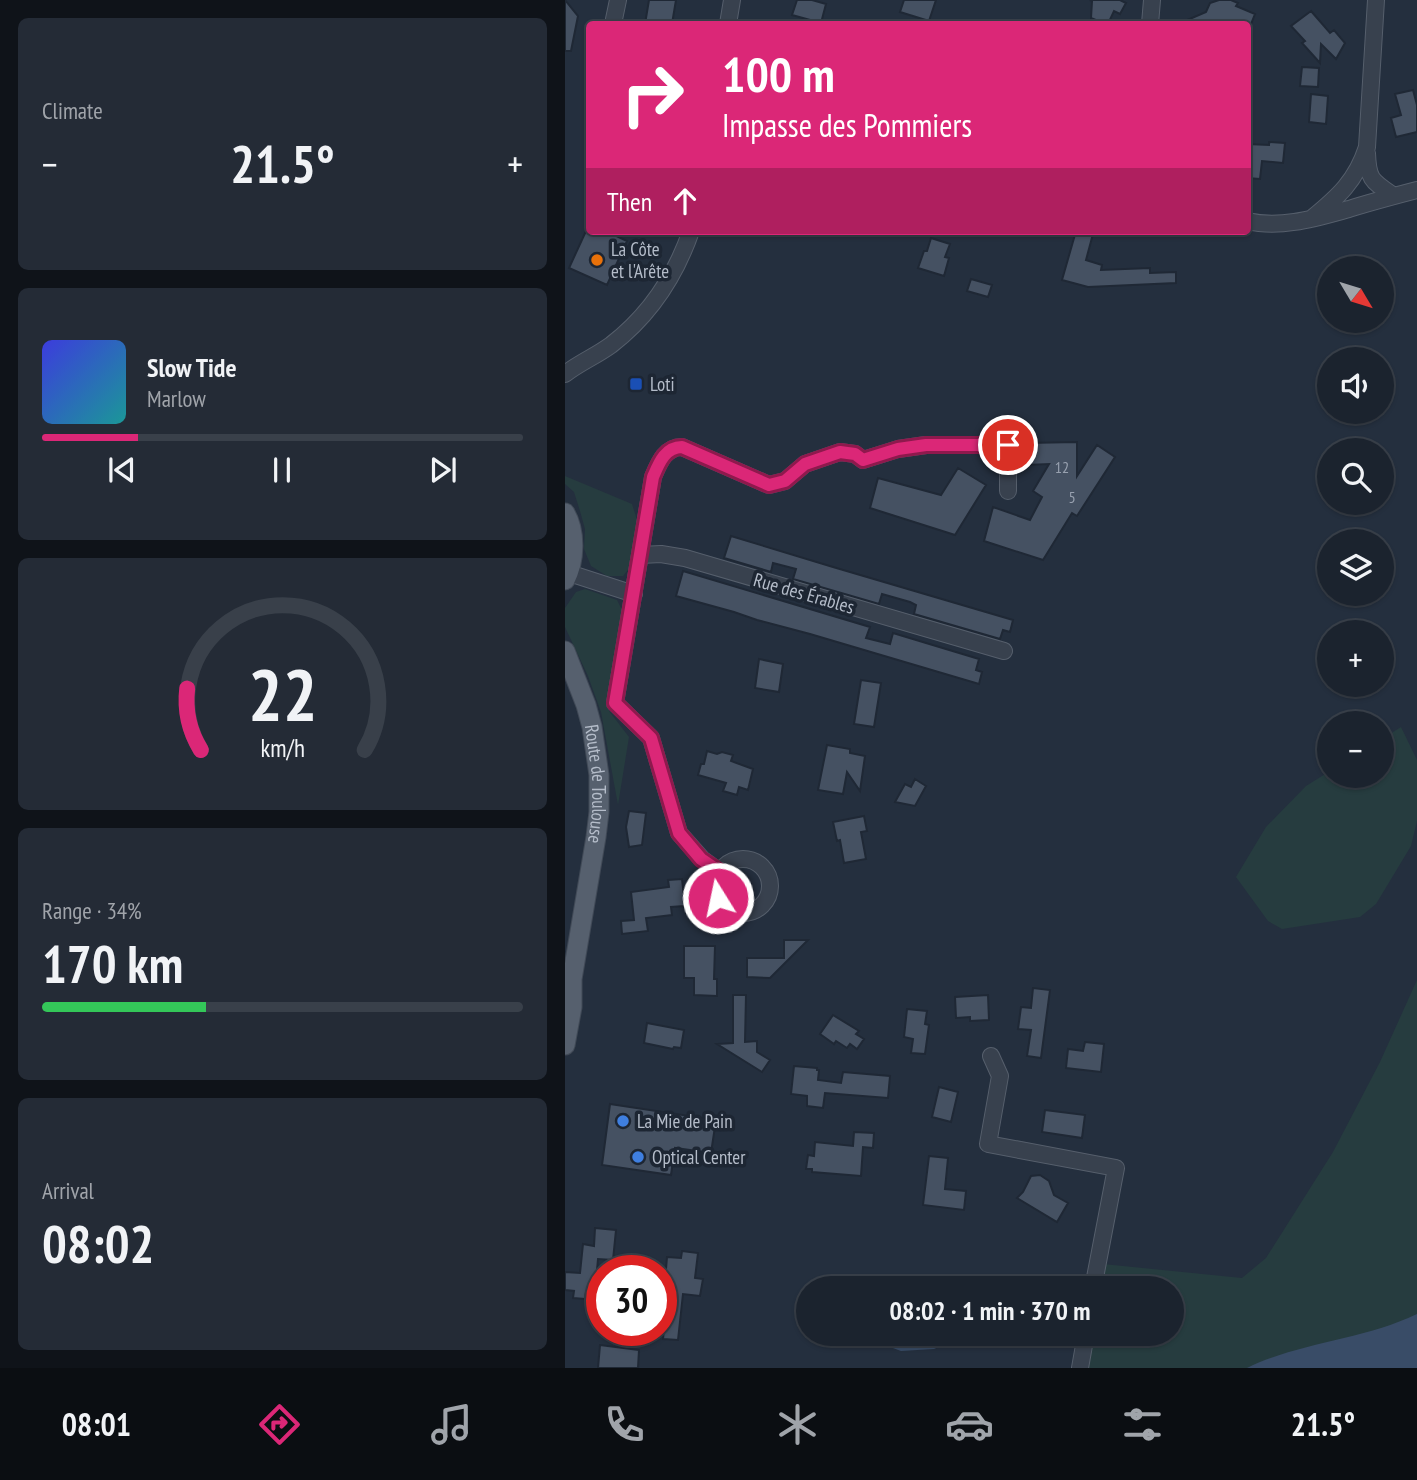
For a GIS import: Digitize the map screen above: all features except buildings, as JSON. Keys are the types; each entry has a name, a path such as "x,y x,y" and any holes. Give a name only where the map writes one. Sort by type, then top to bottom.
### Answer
{"main road":[{"path":"565,513 569,520 573,546 567,576"},
{"name":"Route de Toulouse","path":"565,651 569,670 586,705 599,775 596,837 568,985 572,1007 565,1045"}],"street":[{"path":"614,21 618,0"},
{"path":"728,21 732,0"},
{"path":"1150,21 1152,0"},
{"path":"1376,0 1368,170 1373,180 1394,196"},
{"path":"1311,219 1352,181 1367,147"},
{"path":"1251,222 1270,224 1311,219 1417,190"},
{"path":"565,374 611,345 638,321 673,275 690,235"},
{"path":"720,872 701,859 679,833 651,738 615,703 653,477 664,456 675,447 682,447 769,485 785,481 805,464 840,452 855,454 863,460 898,449 926,445 1008,445 1008,491"},
{"name":"Rue des Érables","path":"641,555 685,558 1004,651"},
{"path":"567,576 634,594"},
{"path":"990,1056 1000,1076 988,1144 1116,1168 1095,1276"},
{"path":"1080,1368 1084,1346"}],"green space":[{"path":"565,476 632,504 639,526 631,566 623,576 607,576 591,566 584,549 585,529 580,511 574,492 565,484"},
{"path":"585,589 617,600 623,612 609,711 629,737 618,805 601,712 565,627 565,608 576,592"},
{"path":"1401,727 1417,760 1417,821 1411,846 1376,904 1360,917 1282,929 1268,921 1236,877 1266,827 1306,786 1317,779 1317,788 1394,788 1394,731"},
{"path":"1417,980 1417,1368 1085,1368 1089,1346 1184,1346 1184,1276 1101,1276 1103,1264 1242,1278 1266,1258 1333,1152 1380,1062"}],"water":[{"path":"1417,1314 1417,1368 1247,1368 1288,1352 1375,1330"},
{"path":"888,1346 941,1346 934,1349 901,1351"}],"place":[{"name":"La Côte et l'Arête","path":"597,260"},
{"name":"Loti","path":"636,384"},
{"name":"La Mie de Pain","path":"623,1121"},
{"name":"Optical Center","path":"638,1157"}],"route":[{"path":"718,898 716,881 720,872 701,859 679,833 651,738 615,703 653,477 664,456 671,449 682,447 769,485 785,481 805,464 840,452 855,454 863,460 877,454 926,445 1008,445"}]}
